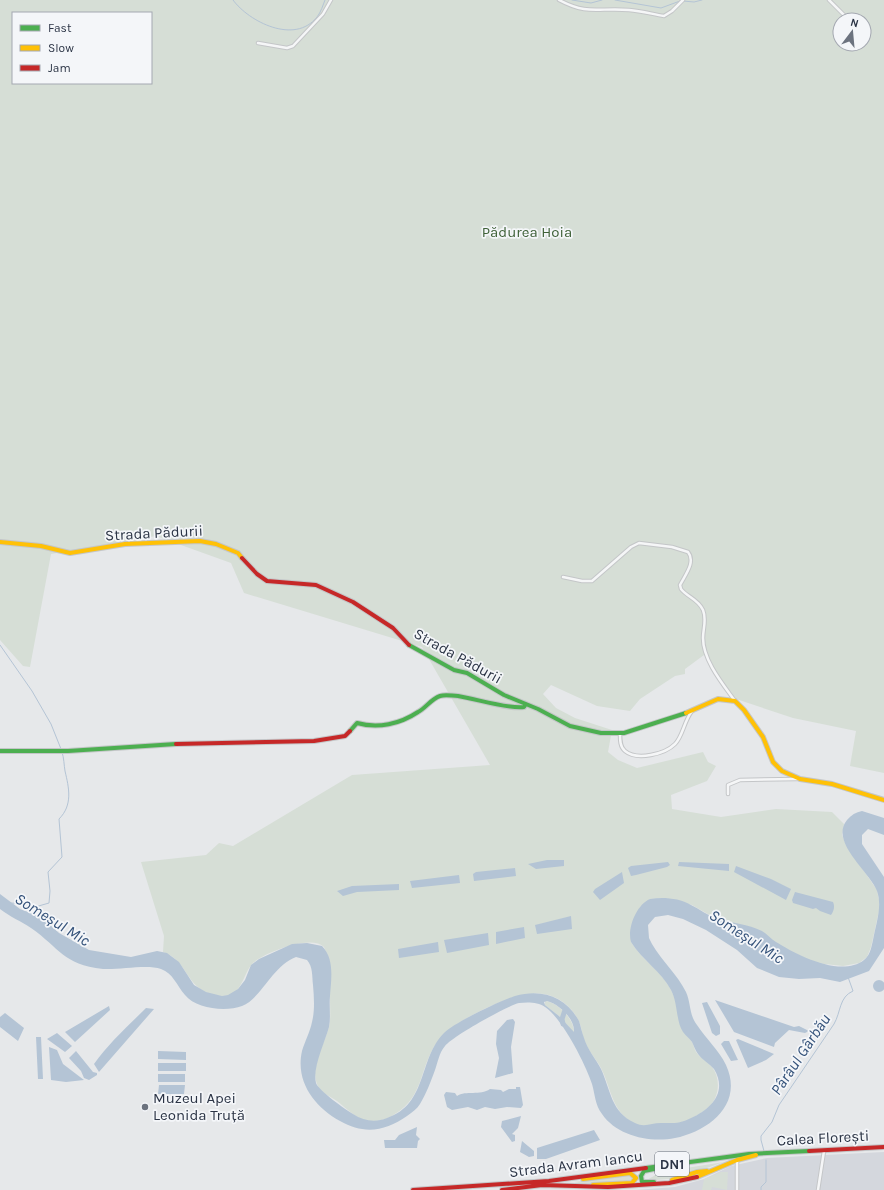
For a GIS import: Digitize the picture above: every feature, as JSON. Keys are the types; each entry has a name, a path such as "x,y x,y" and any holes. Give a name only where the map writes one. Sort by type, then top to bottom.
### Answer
{"street":[{"path":"258,43 287,48 293,46 323,14 331,0"},
{"path":"559,0 573,8 588,11 630,10 664,16 683,0"},
{"path":"829,0 841,12"},
{"name":"Strada Pădurii","path":"0,542 41,546 70,553 125,544 200,542 216,544 238,553 257,574 267,581 316,584 354,602 393,628 412,648 454,670 469,674 507,697 526,704 573,727 601,733 620,734 647,727 692,711 718,699 735,701"},
{"path":"563,577 582,581 592,581 631,547 639,543 672,547 688,552 691,557 690,566 680,585 680,589 697,602 702,609 706,621 703,637 706,653 735,701 763,737 775,765 782,771 800,779"},
{"name":"Strada Pădurii","path":"0,751 68,751 176,744 237,744 314,741 342,737 347,734 356,723 368,726 392,724 419,712 427,704 440,696 447,695 478,699 514,707 522,707 526,704"},
{"path":"620,734 621,744 624,750 631,754 643,756 670,748 676,743 692,711"},
{"path":"728,794 728,785 740,780 800,779 832,784 884,800"},
{"name":"Calea Florești","path":"765,1153 876,1147 884,1148"},
{"path":"818,1190 824,1151"},
{"name":"Strada Avram Iancu","path":"502,1190 542,1185 636,1187 669,1183 694,1178 737,1160 765,1153"},
{"name":"Strada Avram Iancu","path":"413,1190 572,1178 743,1154 765,1153"},
{"path":"737,1160 737,1190"},
{"path":"664,1166 642,1173 642,1182 670,1180 697,1172 711,1171"},
{"path":"572,1178 589,1179 630,1173 636,1178 632,1183 582,1187"}],"shaded area":[{"path":"884,1152 884,1190 636,1190 675,1187 704,1179 731,1166 767,1158"}],"green space":[{"name":"Pădurea Hoia","path":"0,0 884,0 884,773 850,766 856,731 793,718 730,697 704,655 685,669 685,674 675,676 640,699 630,711 597,706 551,685 543,694 556,708 575,718 612,730 608,752 618,760 637,768 703,752 708,762 716,766 707,781 671,795 672,809 721,817 776,809 832,812 844,824 842,835 846,845 877,890 879,911 871,947 867,957 859,963 843,966 816,963 713,917 692,905 665,898 650,899 640,908 637,913 631,942 670,988 677,1003 680,1024 683,1031 692,1042 695,1051 712,1067 715,1072 718,1090 710,1106 693,1118 675,1124 642,1126 629,1121 614,1101 605,1076 583,1038 580,1024 574,1013 566,1004 556,998 544,994 533,994 519,996 503,1001 457,1024 438,1041 427,1060 417,1090 405,1107 386,1119 379,1121 364,1120 356,1116 323,1092 318,1087 315,1077 316,1063 329,1027 330,1020 330,969 328,957 324,947 318,944 299,944 288,946 267,954 253,963 238,989 234,993 221,996 209,994 201,989 194,983 172,956 163,952 164,936 141,862 206,855 219,843 233,846 352,775 490,765 422,647 244,593 231,563 156,536 51,554 30,667 23,666 0,640"},
{"path":"545,1001 550,1002 565,1012 572,1023 574,1033 559,1016 545,1005"},
{"path":"724,1162 678,1178 645,1181 661,1172"},
{"path":"721,1172 728,1172 727,1190 712,1187 711,1190 702,1190 704,1179"},
{"path":"633,1175 634,1178 631,1182 584,1184 574,1182"}],"water":[{"path":"860,811 884,818 884,835 868,829 862,835 862,844 884,877 884,948 869,971 840,982 820,978 799,979 779,977 757,968 737,950 706,930 683,919 668,915 655,917 648,925 649,938 652,944 682,985 688,996 694,1021 723,1060 730,1079 730,1092 727,1103 720,1114 700,1129 675,1138 655,1139 635,1136 625,1133 608,1122 598,1107 589,1076 573,1042 552,1013 545,1007 536,1003 519,1003 513,1005 492,1015 450,1041 440,1055 432,1079 422,1100 407,1116 383,1128 366,1130 349,1125 331,1115 315,1101 304,1083 301,1073 302,1051 311,1026 314,1008 312,972 307,960 296,957 288,961 280,967 255,997 242,1006 228,1009 212,1008 190,1000 169,973 161,969 141,967 103,969 89,967 70,959 31,928 0,909 0,894 20,909 41,917 59,933 89,950 131,957 157,951 167,953 179,962 194,985 206,992 222,996 228,995 238,989 245,980 251,965 259,959 292,944 307,943 322,946 331,963 330,1019 329,1027 317,1063 315,1077 316,1083 327,1095 349,1112 365,1120 374,1121 387,1118 400,1111 410,1102 416,1092 430,1055 444,1033 450,1028 478,1012 515,996 535,993 552,996 560,1000 574,1013 579,1021 587,1046 601,1069 616,1107 621,1113 635,1123 642,1125 676,1123 687,1120 711,1105 718,1092 718,1077 714,1069 700,1056 692,1042 683,1032 679,1023 675,1001 667,983 631,942 630,931 637,912 645,902 650,899 676,899 714,918 762,931 776,942 795,953 819,963 844,967 854,965 864,960 870,952 879,907 877,891 873,883 853,857 843,838 843,829 847,820","holes":["547,1001 552,1003 569,1017 574,1027 574,1032 559,1016 545,1005 544,1002"]},
{"path":"547,860 564,860 564,866 536,869 528,864"},
{"path":"668,862 670,865 667,867 631,876 628,868 631,866"},
{"path":"679,862 729,864 729,871 678,866"},
{"path":"736,866 771,879 791,889 786,900 734,872"},
{"path":"515,868 516,876 474,881 473,874 476,872"},
{"path":"622,872 624,883 600,900 593,892 595,889"},
{"path":"459,875 460,883 412,888 410,881"},
{"path":"399,884 399,890 357,892 343,896 337,891 352,886"},
{"path":"795,892 833,902 834,907 831,915 816,908 813,909 793,903 792,900"},
{"path":"571,916 572,929 537,934 535,925"},
{"path":"524,927 525,938 496,944 496,932"},
{"path":"488,933 489,945 447,953 444,940"},
{"path":"438,942 439,952 399,958 398,949"},
{"path":"879,980 883,982 885,986 883,990 879,992 875,990 873,986 875,982"},
{"path":"715,1000 794,1027 799,1026 809,1031 805,1033 789,1030 775,1043 774,1047 734,1032"},
{"path":"707,1002 720,1026 720,1034 716,1036 712,1033 702,1003"},
{"path":"109,1006 110,1010 75,1042 65,1032"},
{"path":"146,1008 154,1009 99,1072 94,1064 112,1042"},
{"path":"5,1013 24,1028 18,1041 0,1027 0,1017"},
{"path":"513,1019 515,1022 511,1047 513,1073 495,1078 499,1058 496,1044 497,1031 507,1020"},
{"path":"57,1033 72,1046 65,1052 47,1039"},
{"path":"36,1037 41,1037 43,1079 38,1079"},
{"path":"738,1039 774,1054 766,1060 748,1068 736,1040"},
{"path":"724,1041 729,1041 738,1060 731,1061 721,1044"},
{"path":"49,1047 57,1050 63,1064 84,1080 66,1082 51,1080"},
{"path":"76,1051 93,1072 97,1073 97,1075 89,1080 84,1078 81,1071 69,1058"},
{"path":"158,1051 186,1052 186,1060 158,1059"},
{"path":"158,1063 186,1063 186,1071 158,1071"},
{"path":"158,1074 185,1074 185,1082 158,1082"},
{"path":"159,1085 185,1085 184,1094 158,1094"},
{"path":"516,1087 520,1087 523,1105 521,1108 507,1107 495,1109 485,1107 477,1110 468,1107 452,1110 447,1107 444,1095 446,1092 455,1093 457,1096 465,1093 482,1092 490,1089 501,1090 503,1092 509,1089 516,1089"},
{"path":"521,1116 518,1128 512,1134 515,1135 515,1141 512,1142 501,1127 502,1121"},
{"path":"417,1127 416,1135 420,1139 418,1141 417,1148 385,1148 384,1140 395,1140 399,1135"},
{"path":"594,1130 600,1140 546,1159 537,1159 537,1148"},
{"path":"522,1141 534,1151 534,1156 529,1157 520,1152"}],"waterway":[{"path":"233,0 250,16 273,27 285,30 297,29 308,25 317,17 325,0"},
{"path":"572,0 591,3 602,0"},
{"path":"615,0 661,8 680,1"},
{"path":"683,1 694,2 702,0"},
{"path":"0,645 32,691 51,724 61,749"},
{"path":"10,903 29,904 35,907 49,903 50,891 48,872 62,857 59,819 66,808 69,796 62,752"},
{"name":"Pârâul Gârbău","path":"764,1151 761,1136 772,1122 779,1105 834,1024 845,997 853,991 848,977"},
{"name":"Someșul Mic","path":"563,1024 562,1019 565,1010"},
{"name":"Pârâul Gârbău","path":"761,1190 761,1187 766,1182 766,1160"}],"traffic: fast":[{"path":"409,645 454,670 467,673 504,695 538,709 570,726 601,733 624,733 686,713"},
{"path":"350,731 357,723 373,726 404,720 442,695 458,696 509,707 524,707 526,704"},
{"path":"0,751 68,751 176,744"},
{"path":"646,1168 749,1154 809,1151"},
{"path":"654,1182 642,1182 641,1176 644,1171 659,1168"}],"traffic: slow":[{"path":"0,542 41,546 70,553 125,544 200,541 216,544 238,553 242,558"},
{"path":"686,713 718,699 735,701 744,710 763,737 773,762 782,771 800,779 832,784 884,800"},
{"path":"697,1177 737,1160 756,1155"},
{"path":"672,1180 697,1172 707,1171"},
{"path":"583,1179 630,1173 636,1178 632,1183 593,1185"}],"traffic: jam":[{"path":"242,558 257,574 267,581 316,585 353,602 393,628 409,645"},
{"path":"176,744 314,741 345,736 350,731"},
{"path":"809,1151 884,1147"},
{"path":"413,1190 549,1181 646,1168"},
{"path":"502,1190 542,1185 608,1187 669,1183 697,1177"}],"place":[{"name":"Muzeul Apei Leonida Truță","path":"145,1107"}]}
